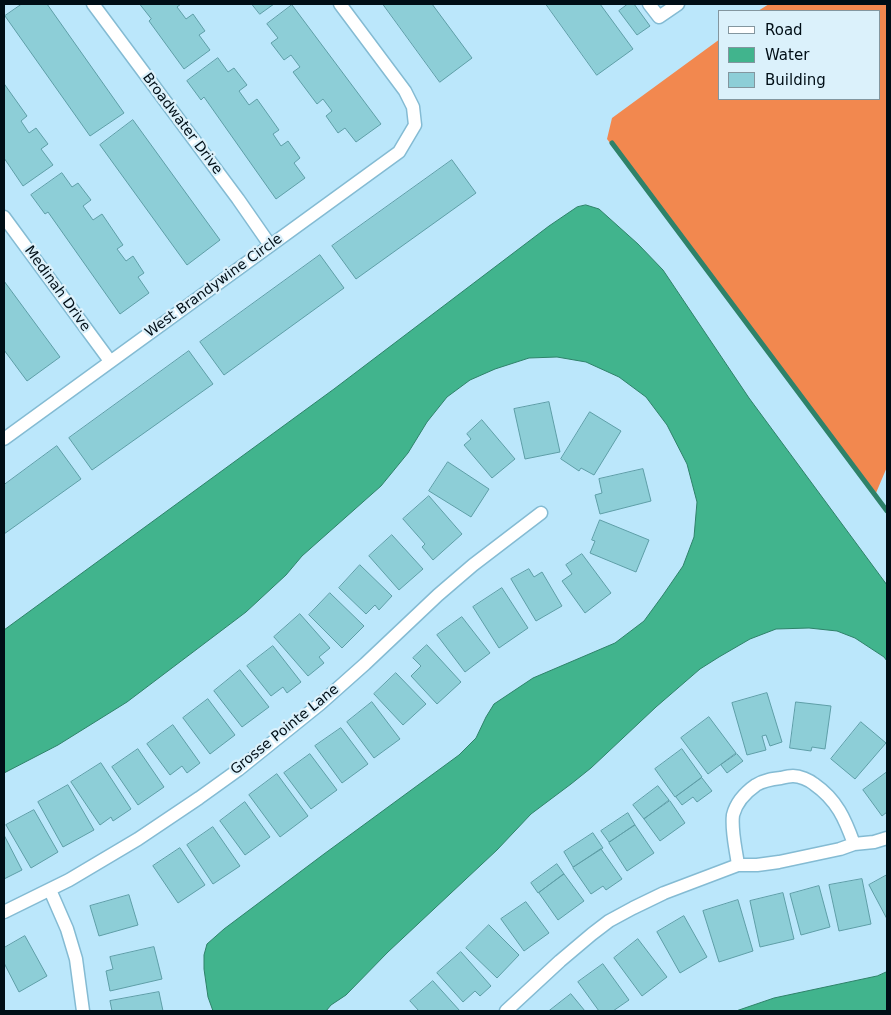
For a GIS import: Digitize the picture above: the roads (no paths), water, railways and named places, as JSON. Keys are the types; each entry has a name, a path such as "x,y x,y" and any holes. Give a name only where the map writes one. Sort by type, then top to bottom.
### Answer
{"street":[{"name":"Broadwater Drive","path":"93,4 270,245"},
{"name":"West Brandywine Circle","path":"4,439 399,152 415,124 413,107 405,91 340,4"},
{"path":"649,4 659,17 678,4"},
{"name":"Medinah Drive","path":"4,217 110,361"},
{"name":"Grosse Pointe Lane","path":"4,912 69,880 138,839 238,770 320,704 473,565 541,513"},
{"path":"738,865 733,826 737,804 744,795 765,780 794,776 809,781 822,790 834,802 842,815 854,844"},
{"path":"506,1011 560,961 609,921 664,892 738,865 779,862 887,838"},
{"path":"50,890 66,928 76,959 83,1011"}],"water":[{"path":"586,205 599,209 638,244 663,270 749,398 887,585 887,661 855,638 837,631 809,628 776,629 750,639 700,669 591,768 531,814 497,850 388,952 346,995 331,1005 326,1011 213,1011 208,997 204,969 204,955 207,944 224,929 324,854 459,755 476,738 494,704 533,678 615,643 644,621 683,566 694,537 697,502 687,464 667,425 646,397 619,377 586,362 557,357 529,358 495,369 470,380 447,397 427,422 408,453 381,486 302,556 286,575 246,612 127,702 58,745 4,773 4,630 334,389 549,226 577,207"},
{"path":"887,972 887,1011 736,1011 774,998 877,976"}],"waterway":[{"path":"612,143 887,511"}]}
